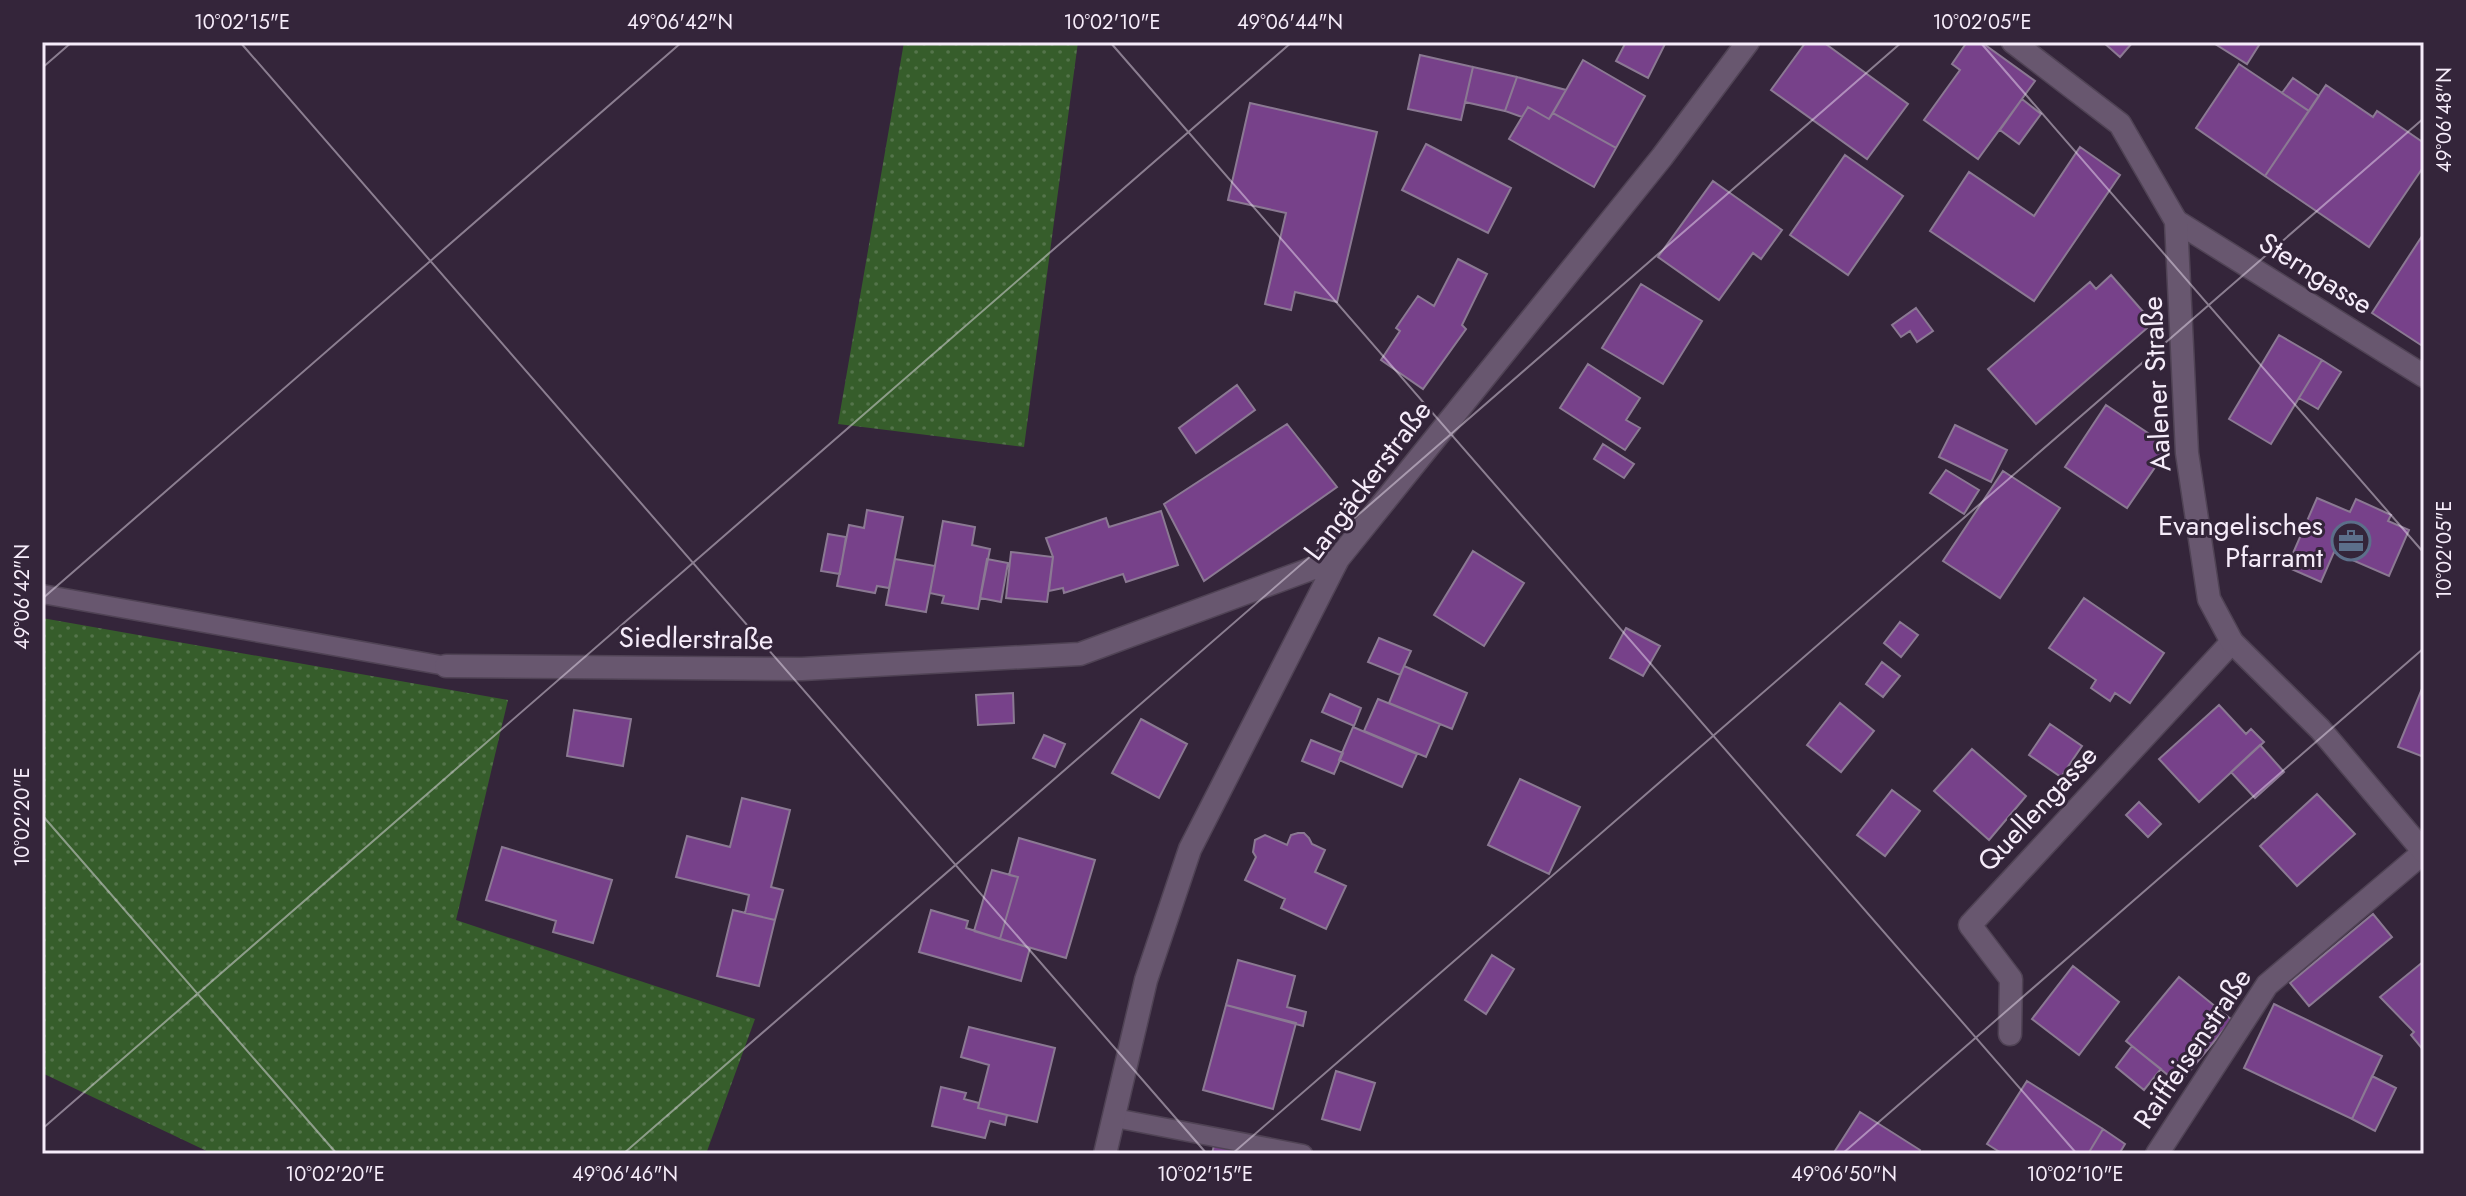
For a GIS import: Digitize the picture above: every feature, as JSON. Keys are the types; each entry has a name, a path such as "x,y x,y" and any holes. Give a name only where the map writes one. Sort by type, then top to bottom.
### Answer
{"street":[{"name":"Langäckerstraße","path":"1105,1154 1146,980 1190,849 1338,559 1662,157 1748,42"},
{"name":"Aalener Straße","path":"2013,42 2120,124 2176,221 2187,453 2209,599 2232,642 2320,729 2424,852"},
{"name":"Sterngasse","path":"2176,221 2424,376"},
{"name":"Siedlerstraße","path":"446,666 802,669 1080,654 1338,559"},
{"name":"Quellengasse","path":"2010,1034 2011,979 1970,925 2232,642"},
{"name":"Raiffeisenstraße","path":"2157,1154 2267,985 2424,852"}],"lane":[{"name":"Siedlerstraße","path":"42,594 446,666"},
{"path":"1115,1118 1303,1154"}],"green space":[{"path":"904,42 1078,42 1024,447 838,424"},
{"path":"42,618 508,700 456,920 755,1019 706,1154 213,1154 42,1073"}],"building":[{"path":"1626,42 1666,42 1648,78 1616,61"},
{"path":"1806,42 1823,42 1908,104 1867,159 1771,90"},
{"path":"1967,42 1981,42 2035,81 1978,159 1924,120 1960,70 1952,64"},
{"path":"2103,42 2133,42 2120,57"},
{"path":"2212,42 2261,42 2247,64"},
{"path":"1420,55 1473,67 1461,120 1408,109"},
{"path":"1583,60 1645,96 1616,148 1553,113"},
{"path":"2239,64 2309,111 2265,176 2196,128"},
{"path":"1473,67 1517,77 1505,111 1465,102"},
{"path":"1517,77 1566,90 1549,119 1528,107 1522,117 1505,111"},
{"path":"2293,78 2319,96 2309,111 2282,93"},
{"path":"2326,85 2373,117 2377,111 2424,143 2424,166 2369,247 2265,176"},
{"path":"2022,99 2041,114 2019,144 2000,130"},
{"path":"1250,103 1377,132 1337,302 1295,292 1291,310 1265,304 1286,213 1228,200"},
{"path":"1528,107 1549,119 1553,113 1616,148 1594,187 1509,139"},
{"path":"1426,144 1511,188 1488,233 1402,190"},
{"path":"2080,147 2120,175 2034,301 1930,231 1969,172 2034,216"},
{"path":"1845,155 1903,196 1848,275 1790,235"},
{"path":"1713,181 1782,230 1761,259 1753,253 1719,300 1658,257"},
{"path":"2424,233 2424,347 2372,313"},
{"path":"1458,259 1487,274 1462,325 1466,329 1423,389 1381,360 1400,331 1396,328 1418,296 1434,306"},
{"path":"2111,275 2153,323 2036,424 1988,369 2090,282 2096,289"},
{"path":"1641,284 1702,321 1663,384 1602,348"},
{"path":"1916,308 1933,331 1917,342 1910,331 1901,337 1892,325"},
{"path":"2279,335 2322,360 2271,444 2229,419"},
{"path":"2322,360 2341,372 2318,409 2299,398"},
{"path":"1588,364 1640,398 1626,420 1640,428 1625,450 1560,408"},
{"path":"1237,385 1255,410 1196,453 1179,428"},
{"path":"2106,405 2169,447 2127,508 2065,467"},
{"path":"1287,424 1337,487 1204,581 1164,504"},
{"path":"1955,425 2007,450 1991,482 1939,457"},
{"path":"1603,444 1634,464 1624,478 1594,459"},
{"path":"1946,470 1979,490 1964,514 1930,493"},
{"path":"2003,471 2060,508 2000,598 1943,561"},
{"name":"Evangelisches Pfarramt","path":"2317,498 2350,512 2356,499 2391,515 2388,521 2409,530 2389,576 2334,552 2321,582 2287,567"},
{"path":"867,510 903,517 889,588 877,586 875,593 837,586 849,525 864,528"},
{"path":"1161,511 1178,565 1126,582 1123,574 1064,593 1063,588 1049,591 1053,557 1046,538 1106,518 1109,527"},
{"path":"943,521 975,527 972,545 990,549 978,609 942,603 944,596 930,593"},
{"path":"828,534 846,537 840,574 821,571"},
{"path":"1473,551 1524,583 1484,646 1434,615"},
{"path":"1011,552 1053,557 1047,602 1006,598"},
{"path":"895,559 935,566 926,612 886,605"},
{"path":"987,559 1008,563 1001,602 980,598"},
{"path":"2084,598 2164,653 2130,703 2115,693 2110,701 2091,688 2096,680 2049,648"},
{"path":"1900,622 1918,635 1901,657 1884,643"},
{"path":"1626,628 1660,646 1643,676 1610,658"},
{"path":"1379,638 1411,651 1400,675 1368,662"},
{"path":"1882,662 1900,676 1883,697 1866,684"},
{"path":"1404,666 1467,693 1452,729 1389,703"},
{"path":"2424,684 2424,757 2398,747"},
{"path":"1013,693 1014,723 978,725 976,695"},
{"path":"1330,694 1361,708 1354,726 1322,712"},
{"path":"1378,699 1440,724 1426,757 1364,731"},
{"path":"1840,703 1874,731 1841,772 1807,745"},
{"path":"2219,705 2246,734 2251,729 2264,742 2199,802 2159,759"},
{"path":"574,710 631,719 623,766 567,756"},
{"path":"1141,719 1187,744 1159,798 1112,773"},
{"path":"2050,724 2082,746 2061,777 2029,755"},
{"path":"1353,727 1417,754 1402,787 1339,760"},
{"path":"1044,735 1065,744 1055,767 1033,758"},
{"path":"1311,740 1343,753 1334,774 1302,761"},
{"path":"2260,745 2284,772 2255,798 2231,772"},
{"path":"1972,749 2026,796 1989,840 1934,791"},
{"path":"1520,779 1580,807 1549,874 1488,845"},
{"path":"1892,790 1920,811 1885,856 1857,835"},
{"path":"2317,794 2355,834 2297,886 2260,846"},
{"path":"742,798 790,810 771,887 783,890 775,920 745,913 749,895 676,877 687,836 730,847"},
{"path":"2139,802 2161,824 2148,837 2126,815"},
{"path":"1304,833 1312,844 1325,850 1315,872 1346,886 1326,929 1281,908 1285,899 1245,880 1256,857 1253,852 1255,840 1265,835 1287,845 1291,835"},
{"path":"1019,838 1095,860 1066,958 1000,939 1018,877 1009,875"},
{"path":"502,847 612,880 593,943 553,932 556,921 486,900"},
{"path":"992,870 1018,877 1000,939 974,931"},
{"path":"733,910 775,920 759,986 717,976"},
{"path":"931,910 968,921 966,928 1030,948 1021,981 919,952"},
{"path":"2373,914 2392,937 2309,1006 2290,983"},
{"path":"1492,955 1514,969 1486,1014 1465,1000"},
{"path":"1238,960 1295,976 1287,1007 1306,1012 1303,1026 1226,1005"},
{"path":"2424,961 2424,1051 2411,1035 2414,1032 2380,997"},
{"path":"2073,966 2119,1002 2079,1055 2032,1019"},
{"path":"2179,977 2232,1020 2179,1084 2126,1041"},
{"path":"2274,1004 2382,1056 2352,1119 2244,1068"},
{"path":"1226,1005 1296,1023 1273,1109 1203,1090"},
{"path":"969,1027 1055,1048 1037,1122 978,1108 989,1065 961,1057"},
{"path":"2132,1046 2161,1069 2144,1090 2116,1067"},
{"path":"1336,1071 1375,1083 1360,1130 1322,1119"},
{"path":"2372,1076 2396,1088 2375,1131 2352,1119"},
{"path":"2027,1081 2103,1129 2088,1154 2003,1154 1987,1144"},
{"path":"941,1087 966,1093 964,1099 979,1103 978,1108 1007,1115 1005,1125 990,1121 985,1138 932,1126"},
{"path":"1860,1112 1920,1150 1918,1154 1833,1154"},
{"path":"2103,1129 2125,1144 2119,1154 2088,1154"},
{"path":"1215,1141 1265,1154 1212,1154"}],"place":[{"name":"Evangelisches Pfarramt","path":"2351,541"}]}
